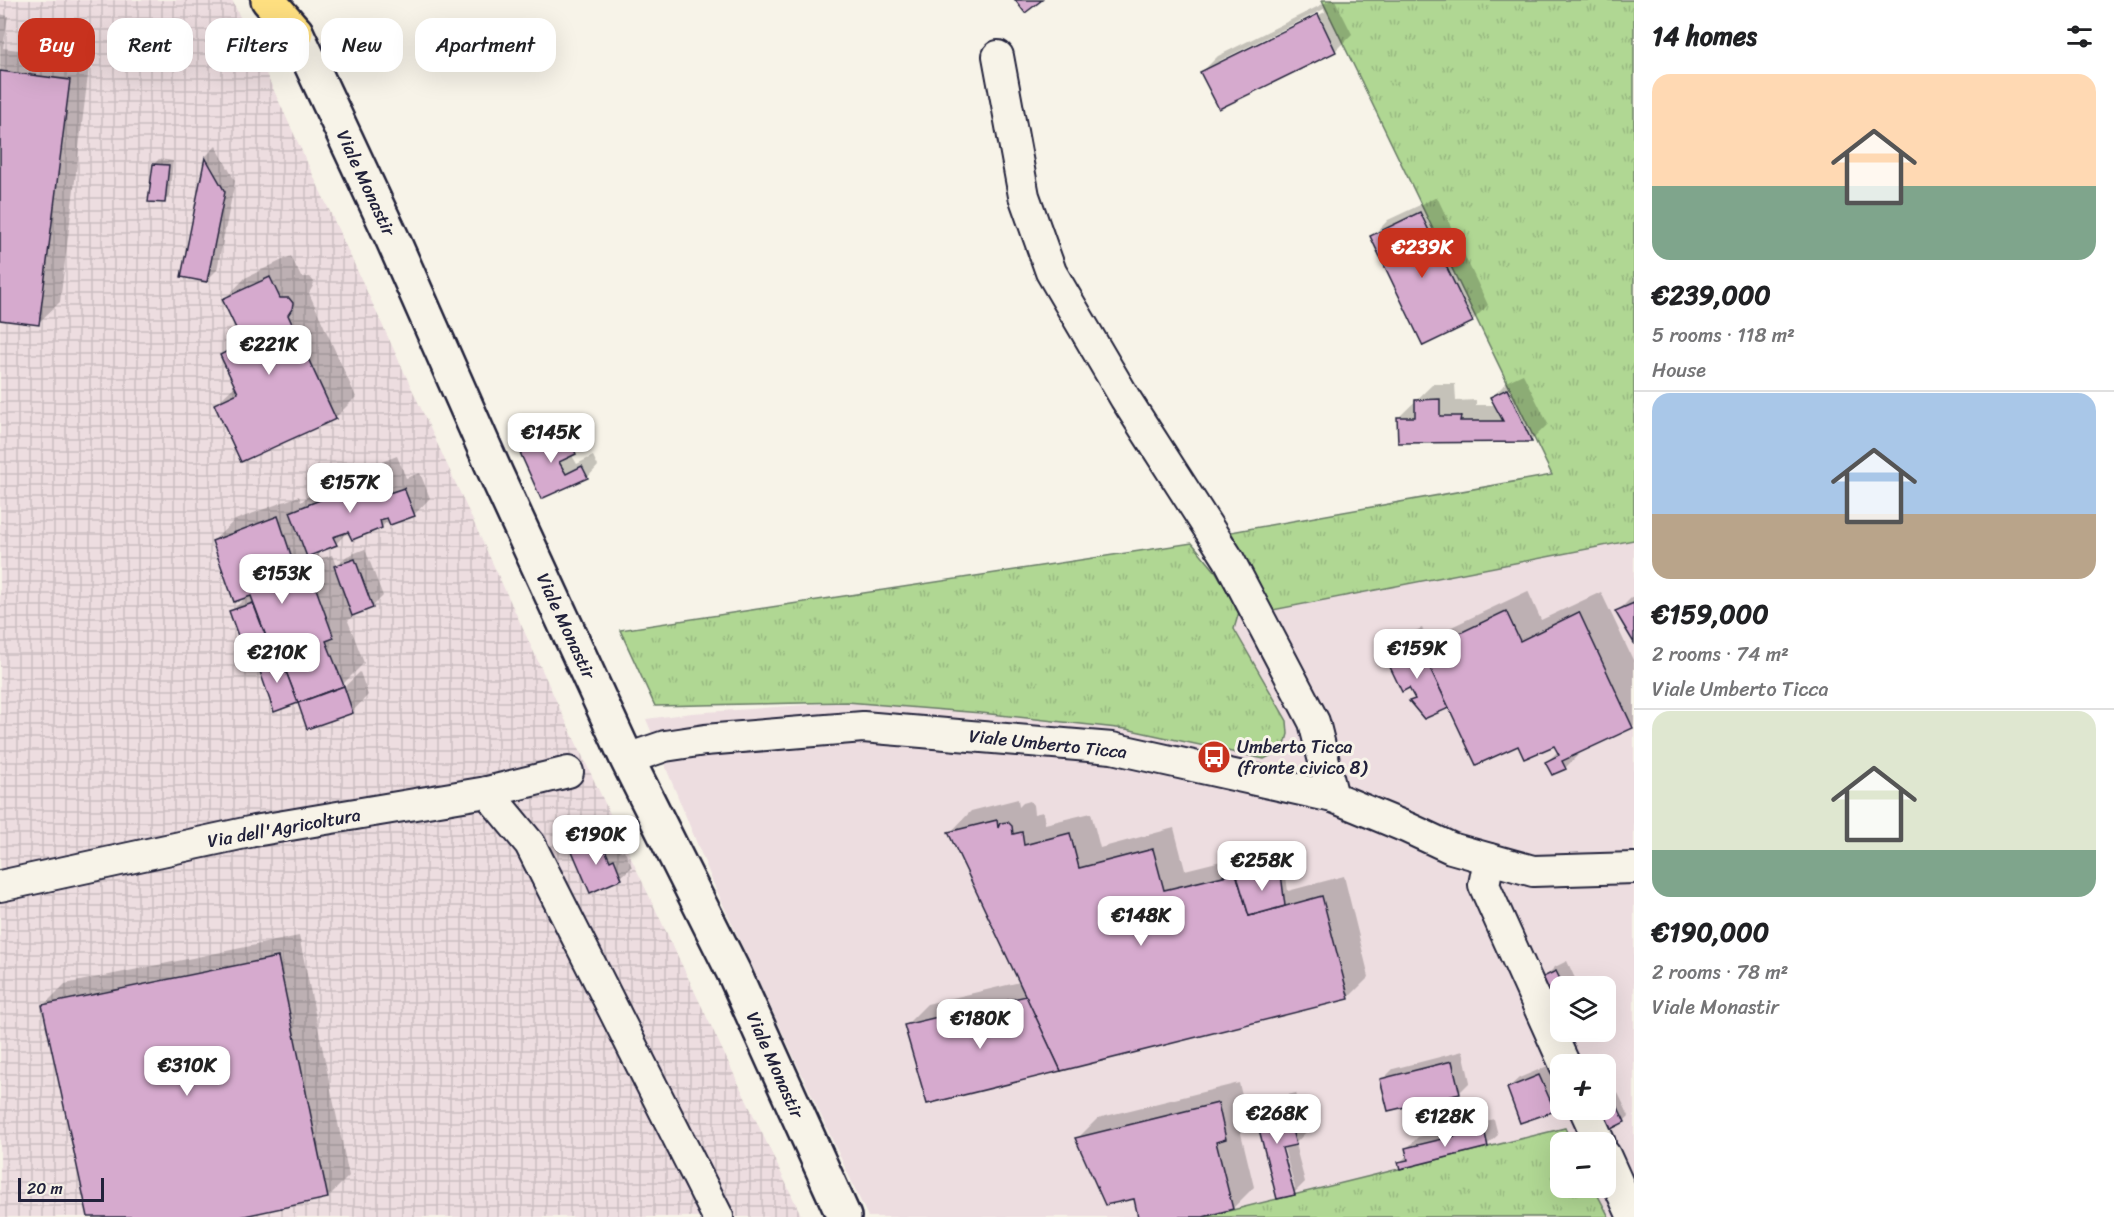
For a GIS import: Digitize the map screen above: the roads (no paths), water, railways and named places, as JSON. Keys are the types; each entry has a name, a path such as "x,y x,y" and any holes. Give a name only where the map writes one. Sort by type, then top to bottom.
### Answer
{"highway":[{"path":"268,0 284,18"},
{"path":"291,0 294,18"}],"main road":[{"name":"Viale Monastir","path":"309,60 393,240 496,474 627,759 734,974 842,1216"}],"street":[{"path":"998,56 1024,196 1051,272 1125,398 1229,560 1314,722 1333,797"},
{"name":"Viale Umberto Ticca","path":"627,759 665,746 705,740 863,727 1112,748 1333,797 1451,848 1533,871 1634,868"},
{"name":"Via dell'Agricoltura","path":"0,886 254,831 487,792 568,772"},
{"path":"487,792 530,844 718,1217"},
{"path":"1489,859 1484,885 1560,1054"},
{"path":"1616,1179 1633,1217"}],"place":[{"name":"Umberto Ticca (fronte civico 8)","path":"1214,757"}]}
